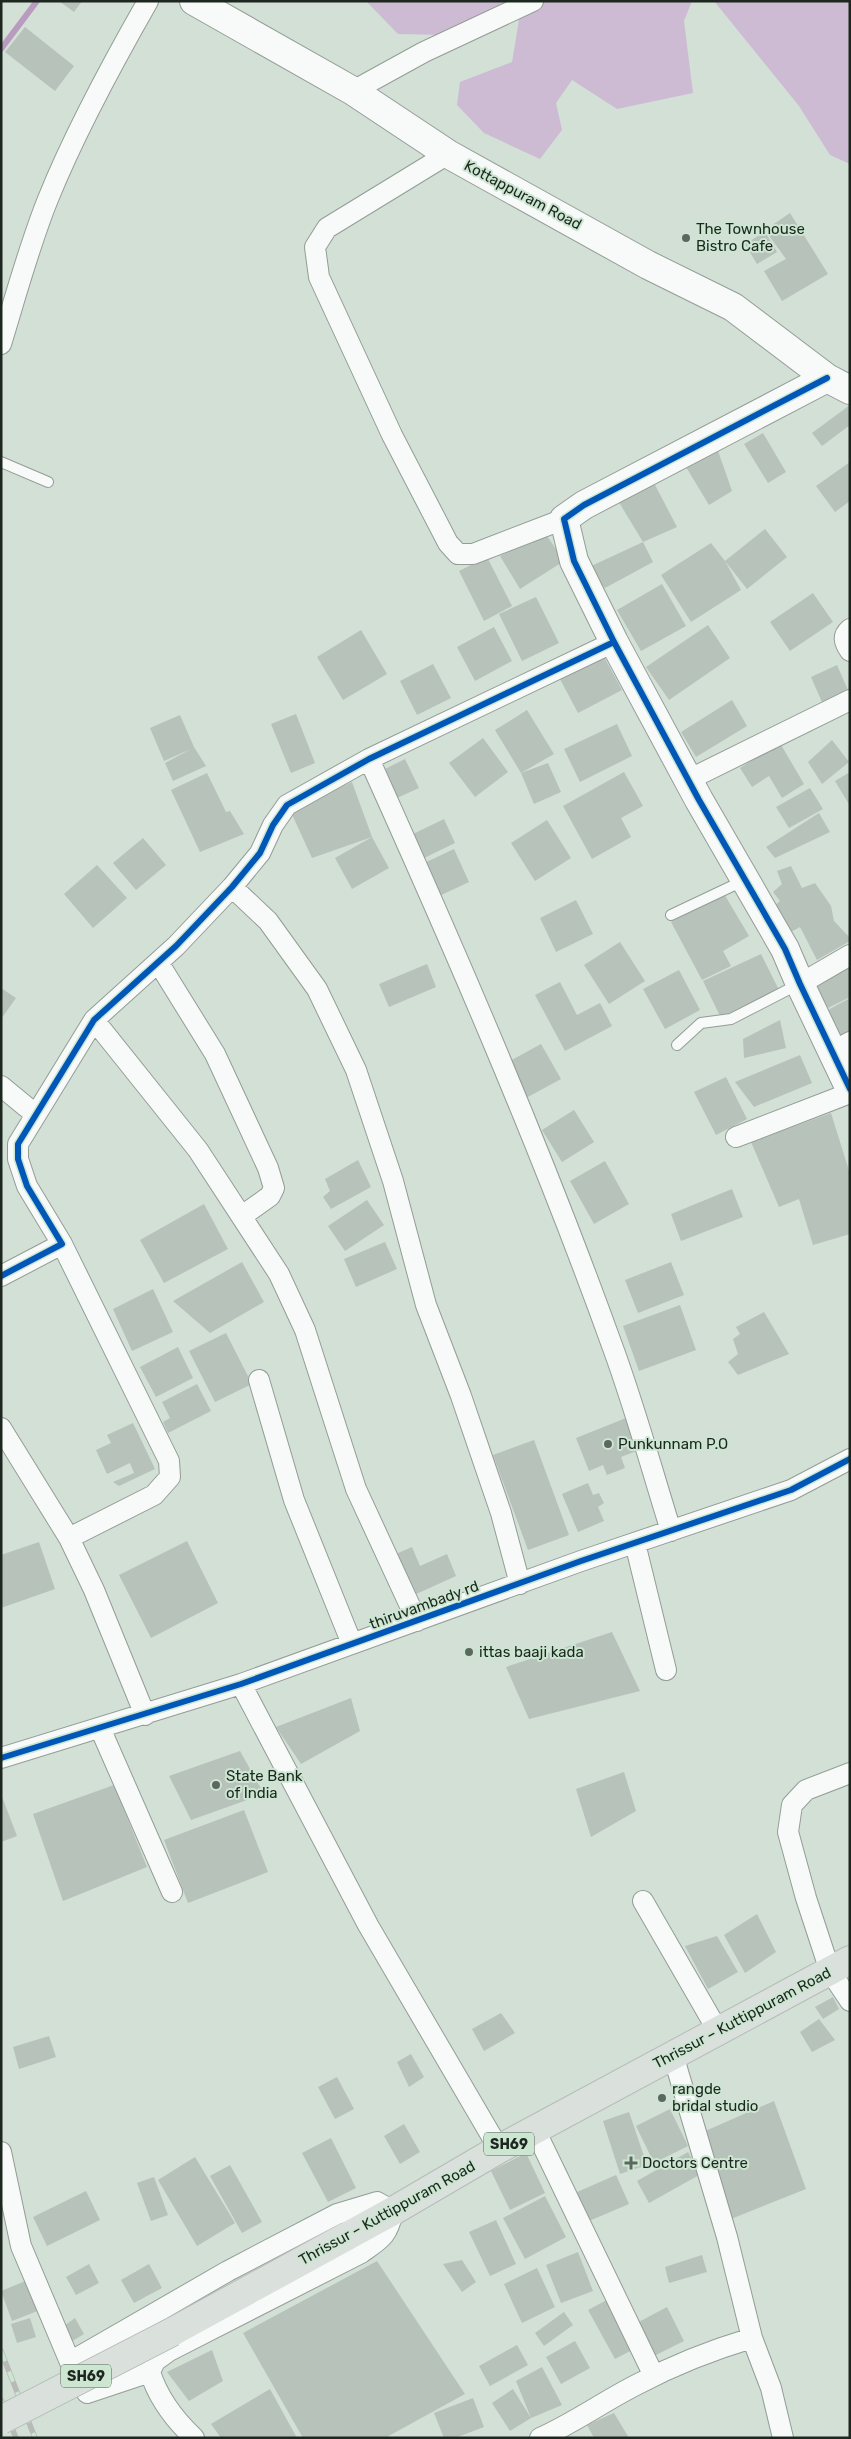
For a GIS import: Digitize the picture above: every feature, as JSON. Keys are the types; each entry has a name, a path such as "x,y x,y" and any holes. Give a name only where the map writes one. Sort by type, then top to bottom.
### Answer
{"main road":[{"name":"Thrissur – Kuttippuram Road","path":"1,2420 172,2332 393,2211 499,2149 840,1966"}],"street":[{"path":"1,344 25,262 66,157 148,1"},
{"name":"Kottappuram Road","path":"194,1 353,91 448,154 648,265 733,306 838,384"},
{"path":"353,91 424,52 533,1"},
{"path":"448,154 327,228 315,247 319,277 392,435 448,543 458,554 473,554 564,519 584,505 838,384"},
{"path":"564,519 574,561 614,642 688,780 786,949 800,984 841,1046 850,1089"},
{"path":"850,629 844,638 850,651"},
{"path":"69,1538 154,1495 170,1477 169,1461 62,1244 27,1186 18,1159 18,1144 35,1114 94,1020 158,962 232,887 260,853 273,825 287,806 369,759 614,642"},
{"path":"688,780 850,700"},
{"path":"369,759 473,992 566,1226 614,1349 671,1531"},
{"path":"232,887 268,921 317,989 356,1070 393,1181 426,1305 461,1396 501,1512 520,1584"},
{"path":"800,984 850,956"},
{"path":"158,962 215,1054 268,1168 274,1188 270,1196 242,1216"},
{"path":"94,1020 198,1150 279,1274 305,1330 356,1489 417,1620"},
{"path":"1,1086 35,1114"},
{"path":"736,1137 850,1093"},
{"path":"1,1276 62,1244"},
{"path":"259,1380 294,1500 352,1644"},
{"path":"1,1428 69,1538 94,1590 145,1715"},
{"name":"thiruvambady rd","path":"1,1758 241,1684 635,1543 791,1490 850,1459"},
{"path":"635,1543 666,1670"},
{"path":"241,1684 368,1925 499,2149"},
{"path":"100,1728 172,1892"},
{"path":"850,1774 806,1790 792,1806 788,1832 806,1898 840,1966 850,2001"},
{"path":"644,1901 718,2031"},
{"path":"673,2056 727,2237 752,2338 771,2388 783,2438"},
{"path":"535,2130 654,2376"},
{"path":"1,2152 21,2246 70,2362 86,2393 150,2372"},
{"path":"70,2362 228,2271 337,2214 377,2202 393,2211 389,2229 381,2239 361,2253 169,2351 155,2361 150,2372 155,2389 165,2405 194,2438"},
{"path":"540,2438 564,2427 654,2376 700,2354 752,2338"}],"lane":[{"path":"1,462 48,482"},
{"path":"671,915 746,880"},
{"path":"676,1045 701,1023 731,1019 800,984"}],"shaded area":[{"path":"366,1 692,1 684,21 693,93 617,109 572,80 556,103 562,130 540,159 484,133 457,105 460,82 512,62 519,20 496,19 445,35 398,34"},
{"path":"714,1 850,1 850,164 830,155 799,106"}],"building":[{"path":"59,1 82,1 74,12"},
{"path":"25,27 74,66 55,91 5,52"},
{"path":"790,213 828,274 782,301 764,271 786,259 765,230"},
{"path":"765,232 777,252 757,264 745,244"},
{"path":"850,405 850,425 822,446 812,433"},
{"path":"763,433 786,472 768,483 744,444"},
{"path":"717,448 732,491 709,505 686,467"},
{"path":"850,462 850,501 835,512 816,486"},
{"path":"653,481 677,527 643,542 617,499"},
{"path":"765,529 787,557 747,589 725,561"},
{"path":"545,533 564,561 520,589 500,556"},
{"path":"643,542 653,562 605,588 587,568"},
{"path":"711,543 725,561 741,590 691,622 661,575"},
{"path":"487,557 512,606 484,621 459,571"},
{"path":"662,584 686,626 641,651 617,610"},
{"path":"813,593 833,622 790,651 770,622"},
{"path":"536,597 559,643 522,661 499,614"},
{"path":"708,625 730,658 669,700 646,667"},
{"path":"494,627 512,661 475,681 457,647"},
{"path":"361,630 387,674 343,700 317,657"},
{"path":"603,655 622,690 578,713 560,679"},
{"path":"433,664 451,698 417,715 400,681"},
{"path":"837,665 850,695 825,709 811,677"},
{"path":"732,700 747,726 696,757 681,732"},
{"path":"527,710 554,754 521,773 495,730"},
{"path":"296,714 315,763 291,773 271,724"},
{"path":"180,715 194,747 206,766 173,781 165,763 191,749 164,761 150,728"},
{"path":"617,724 632,756 580,782 564,749"},
{"path":"483,738 508,772 475,797 449,763"},
{"path":"832,740 849,762 822,784 808,762"},
{"path":"780,743 804,784 782,798 769,776 752,787 740,768"},
{"path":"405,759 419,788 397,798 383,770"},
{"path":"548,763 561,792 534,804 521,773"},
{"path":"624,772 643,806 621,818 631,837 592,859 563,806"},
{"path":"850,772 850,806 835,781"},
{"path":"207,773 226,812 230,811 244,834 200,852 171,790"},
{"path":"352,782 372,837 312,858 290,810"},
{"path":"810,788 823,809 789,828 776,807"},
{"path":"819,813 830,832 775,858 766,847"},
{"path":"444,819 455,843 420,860 409,836"},
{"path":"547,820 571,858 535,881 511,843"},
{"path":"372,837 389,868 352,889 335,858"},
{"path":"143,838 166,865 136,890 113,863"},
{"path":"454,849 469,882 437,897 422,864"},
{"path":"97,865 127,898 93,928 64,894"},
{"path":"791,866 802,888 815,883 831,906 834,921 850,938 850,941 817,960 800,927 789,933 783,916 774,906 780,901 773,892 782,884 777,871"},
{"path":"723,892 749,936 723,951 731,966 702,980 671,922"},
{"path":"576,900 593,934 556,952 540,918"},
{"path":"620,942 645,981 609,1004 584,965"},
{"path":"761,954 779,990 721,1018 703,981"},
{"path":"850,963 850,997 828,1008 814,982"},
{"path":"427,964 436,987 389,1007 379,984"},
{"path":"679,970 700,1010 665,1029 643,989"},
{"path":"560,982 577,1015 600,1003 612,1026 565,1051 535,995"},
{"path":"1,988 16,998 1,1019"},
{"path":"850,998 850,1036 842,1039 828,1010"},
{"path":"780,1020 786,1048 744,1058 743,1039"},
{"path":"541,1044 561,1079 526,1098 506,1063"},
{"path":"800,1055 812,1083 754,1107 735,1082"},
{"path":"726,1077 747,1119 716,1135 694,1092"},
{"path":"574,1110 594,1142 562,1162 542,1130"},
{"path":"831,1113 850,1174 850,1234 813,1245 799,1199 779,1207 751,1142"},
{"path":"358,1160 371,1187 331,1209 323,1197 330,1191 325,1179"},
{"path":"605,1161 629,1204 594,1224 570,1181"},
{"path":"732,1189 743,1217 681,1241 671,1214"},
{"path":"367,1200 384,1225 345,1251 328,1226"},
{"path":"204,1204 228,1249 164,1283 140,1240"},
{"path":"385,1242 397,1269 356,1287 344,1259"},
{"path":"242,1262 264,1302 210,1333 173,1301"},
{"path":"671,1262 684,1295 638,1313 625,1280"},
{"path":"153,1289 173,1332 132,1351 113,1309"},
{"path":"680,1305 696,1350 639,1371 623,1326"},
{"path":"764,1312 789,1354 738,1375 728,1362 738,1354 733,1339 740,1334 736,1327"},
{"path":"226,1333 252,1384 215,1402 189,1351"},
{"path":"178,1347 193,1378 156,1397 140,1367"},
{"path":"197,1384 211,1411 168,1433 163,1422 170,1418 162,1402"},
{"name":"Punkunnam P.O","path":"626,1418 639,1450 621,1457 625,1468 607,1475 603,1465 589,1471 576,1438"},
{"path":"133,1423 155,1469 119,1486 113,1482 134,1473 130,1463 107,1474 96,1450 111,1443 107,1435"},
{"path":"534,1440 569,1535 528,1550 493,1455"},
{"path":"588,1483 593,1495 599,1493 604,1503 598,1507 604,1521 578,1532 562,1494"},
{"path":"187,1541 218,1603 151,1638 119,1575"},
{"path":"39,1542 55,1589 1,1608 1,1555"},
{"path":"412,1547 420,1566 447,1554 456,1576 414,1595 396,1554"},
{"path":"612,1632 640,1691 529,1719 506,1667"},
{"path":"351,1698 360,1731 301,1764 276,1727"},
{"name":"State Bank of India","path":"240,1751 264,1794 191,1820 169,1776"},
{"path":"624,1772 636,1811 591,1837 576,1789"},
{"path":"114,1785 147,1867 63,1901 33,1814"},
{"path":"1,1794 17,1836 1,1842"},
{"path":"244,1810 268,1872 188,1903 164,1840"},
{"path":"757,1914 776,1952 745,1973 724,1935"},
{"path":"717,1936 738,1972 708,1989 685,1946"},
{"path":"833,1997 839,2009 823,2019 815,2007"},
{"path":"501,2013 515,2033 484,2051 472,2029"},
{"path":"819,2019 835,2040 812,2052 800,2032"},
{"path":"49,2036 56,2057 19,2069 13,2047"},
{"path":"411,2054 424,2077 409,2087 397,2062"},
{"path":"337,2077 354,2109 335,2119 318,2087"},
{"path":"774,2101 806,2189 731,2219 703,2132"},
{"path":"670,2109 688,2146 654,2163 636,2126"},
{"path":"629,2112 647,2165 620,2174 603,2121"},
{"path":"404,2124 420,2152 400,2164 384,2136"},
{"path":"331,2138 356,2188 328,2202 302,2153"},
{"path":"688,2152 701,2174 649,2203 637,2181"},
{"path":"526,2153 545,2193 510,2210 491,2171"},
{"path":"195,2157 235,2223 197,2246 158,2180"},
{"path":"230,2165 262,2222 242,2233 210,2176"},
{"path":"616,2175 629,2204 589,2221 568,2196"},
{"path":"154,2177 168,2215 151,2221 137,2183"},
{"path":"86,2191 100,2220 47,2246 33,2217"},
{"path":"545,2196 566,2237 525,2259 503,2218"},
{"path":"496,2220 516,2264 490,2276 469,2232"},
{"path":"578,2252 593,2291 561,2303 546,2265"},
{"path":"702,2255 707,2272 669,2283 665,2267"},
{"path":"462,2260 476,2282 462,2292 443,2264"},
{"path":"377,2261 465,2394 385,2438 303,2438 243,2333"},
{"path":"89,2264 99,2283 76,2295 66,2277"},
{"path":"149,2264 162,2288 134,2303 121,2280"},
{"path":"537,2268 555,2307 522,2323 504,2284"},
{"path":"28,2280 40,2310 12,2321 1,2291"},
{"path":"607,2300 634,2349 615,2359 588,2310"},
{"path":"667,2307 684,2341 652,2357 635,2324"},
{"path":"564,2312 573,2325 544,2346 535,2333"},
{"path":"30,2318 36,2337 17,2343 11,2324"},
{"path":"75,2318 84,2334 69,2343 61,2328"},
{"path":"575,2341 590,2368 561,2384 546,2357"},
{"path":"517,2345 528,2365 490,2386 479,2366"},
{"path":"212,2350 223,2381 189,2401 167,2372"},
{"path":"542,2367 562,2405 531,2418 516,2381"},
{"path":"270,2389 297,2438 221,2438 211,2424"},
{"path":"513,2389 531,2418 510,2431 492,2403"},
{"path":"473,2398 484,2427 455,2438 444,2438 434,2413"},
{"path":"614,2413 629,2438 594,2438 587,2425"}],"waterway":[{"path":"1,49 37,1"}],"railway":[{"path":"1,2351 35,2438"},
{"path":"1,2400 16,2438"}],"cycle path":[{"path":"827,378 584,505 564,519 574,561 614,642 699,800 785,949 850,1089"},
{"path":"1,1276 62,1244 27,1186 18,1159 18,1144 94,1020 176,946 232,887 260,853 273,825 287,805 369,759 614,642"},
{"path":"1,1758 241,1684 581,1561 791,1490 850,1459"}],"place":[{"name":"The Townhouse Bistro Cafe","path":"686,238"},
{"name":"Punkunnam P.O","path":"608,1444"},
{"name":"ittas baaji kada","path":"469,1652"},
{"name":"State Bank of India","path":"216,1785"},
{"name":"rangde bridal studio","path":"662,2098"},
{"name":"Doctors Centre","path":"631,2163"}]}
